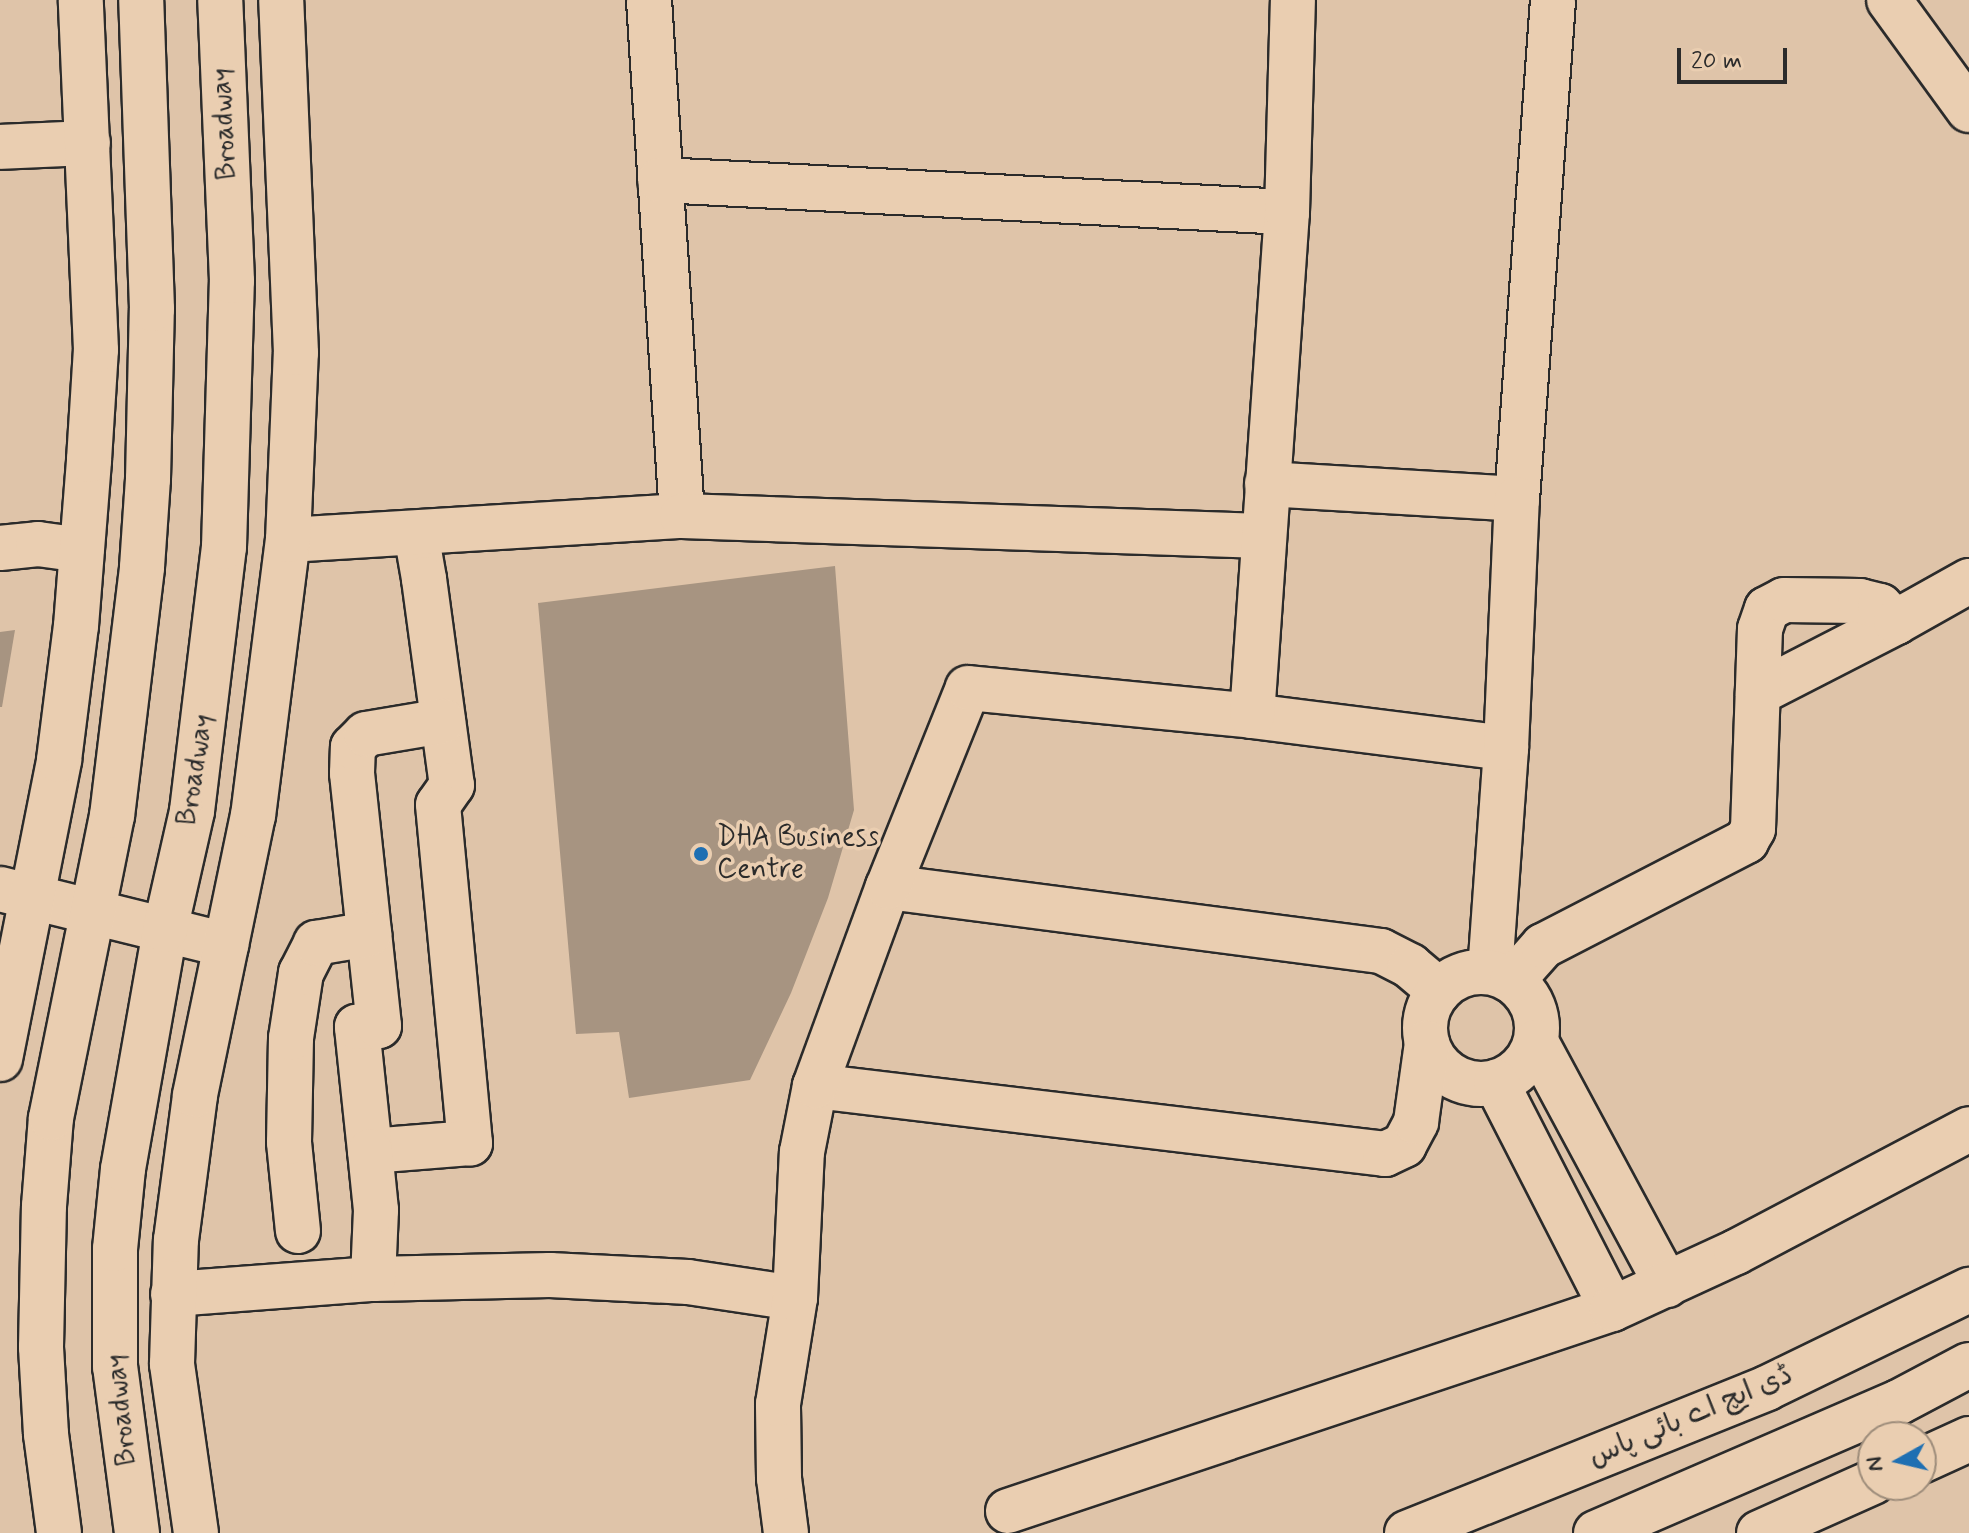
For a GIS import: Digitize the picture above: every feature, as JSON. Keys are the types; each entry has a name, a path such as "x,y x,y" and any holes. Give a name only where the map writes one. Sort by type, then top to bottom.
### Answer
{"main road":[{"path":"0,1059 16,892 59,760 82,550 96,350 81,0"},
{"path":"59,1533 42,1384 44,1206 51,1118 112,816 127,706 148,479 152,309 141,0"},
{"name":"Broadway","path":"137,1533 115,1367 115,1249 123,1169 165,930 192,811 224,547 232,281 220,0"},
{"path":"196,1533 172,1364 180,1197 195,1095 253,816 288,540 296,353 281,0"},
{"path":"649,0 682,516"},
{"path":"1252,716 1287,212 1293,0"},
{"path":"1501,976 1506,748 1517,499 1553,0"},
{"path":"1889,0 1969,110"},
{"path":"0,147 88,143"},
{"path":"660,180 1287,212"},
{"path":"1267,484 1517,499"},
{"path":"288,540 682,516 1263,536"},
{"path":"370,1151 470,1143 438,805 452,785 416,533"},
{"path":"0,548 38,544 82,550"},
{"path":"1758,693 1969,581"},
{"path":"1501,976 1543,946 1746,841 1753,829 1760,629 1767,609 1784,600 1860,601 1880,606 1896,622"},
{"path":"786,1533 779,1478 778,1404 795,1298 802,1152 815,1086 888,887 968,688 1252,716 1506,748"},
{"path":"373,1279 376,1210 357,1027 379,1026 352,773 353,747 366,734 443,721"},
{"path":"888,887 1381,951 1410,966 1439,990"},
{"path":"16,892 226,945"},
{"path":"298,1231 289,1142 291,1038 301,973 316,943 369,934"},
{"path":"815,1086 1385,1154 1404,1145 1416,1122 1427,1043 1425,1024 1429,1006 1439,990 1462,975 1501,976 1528,997 1537,1018 1536,1042 1528,1060 1514,1074 1496,1082 1467,1083 1442,1068 1427,1043"},
{"path":"1536,1042 1667,1285"},
{"path":"1496,1082 1612,1309"},
{"path":"1008,1511 1612,1309 1667,1285 1969,1129"},
{"path":"173,1294 373,1279 550,1275 688,1282 795,1298"},
{"name":"ڈی ایچ اے بائی پاس","path":"1407,1533 1767,1388 1969,1290"},
{"path":"1596,1533 1899,1402 1969,1365"},
{"path":"1937,1454 1969,1439"},
{"path":"1759,1533 1857,1489"}],"building":[{"name":"DHA Business Centre","path":"835,566 854,810 828,898 791,993 750,1080 629,1098 619,1032 576,1034 538,603"},
{"path":"15,630 2,707 0,707 0,632"}],"place":[{"name":"DHA Business Centre","path":"701,854"}]}
